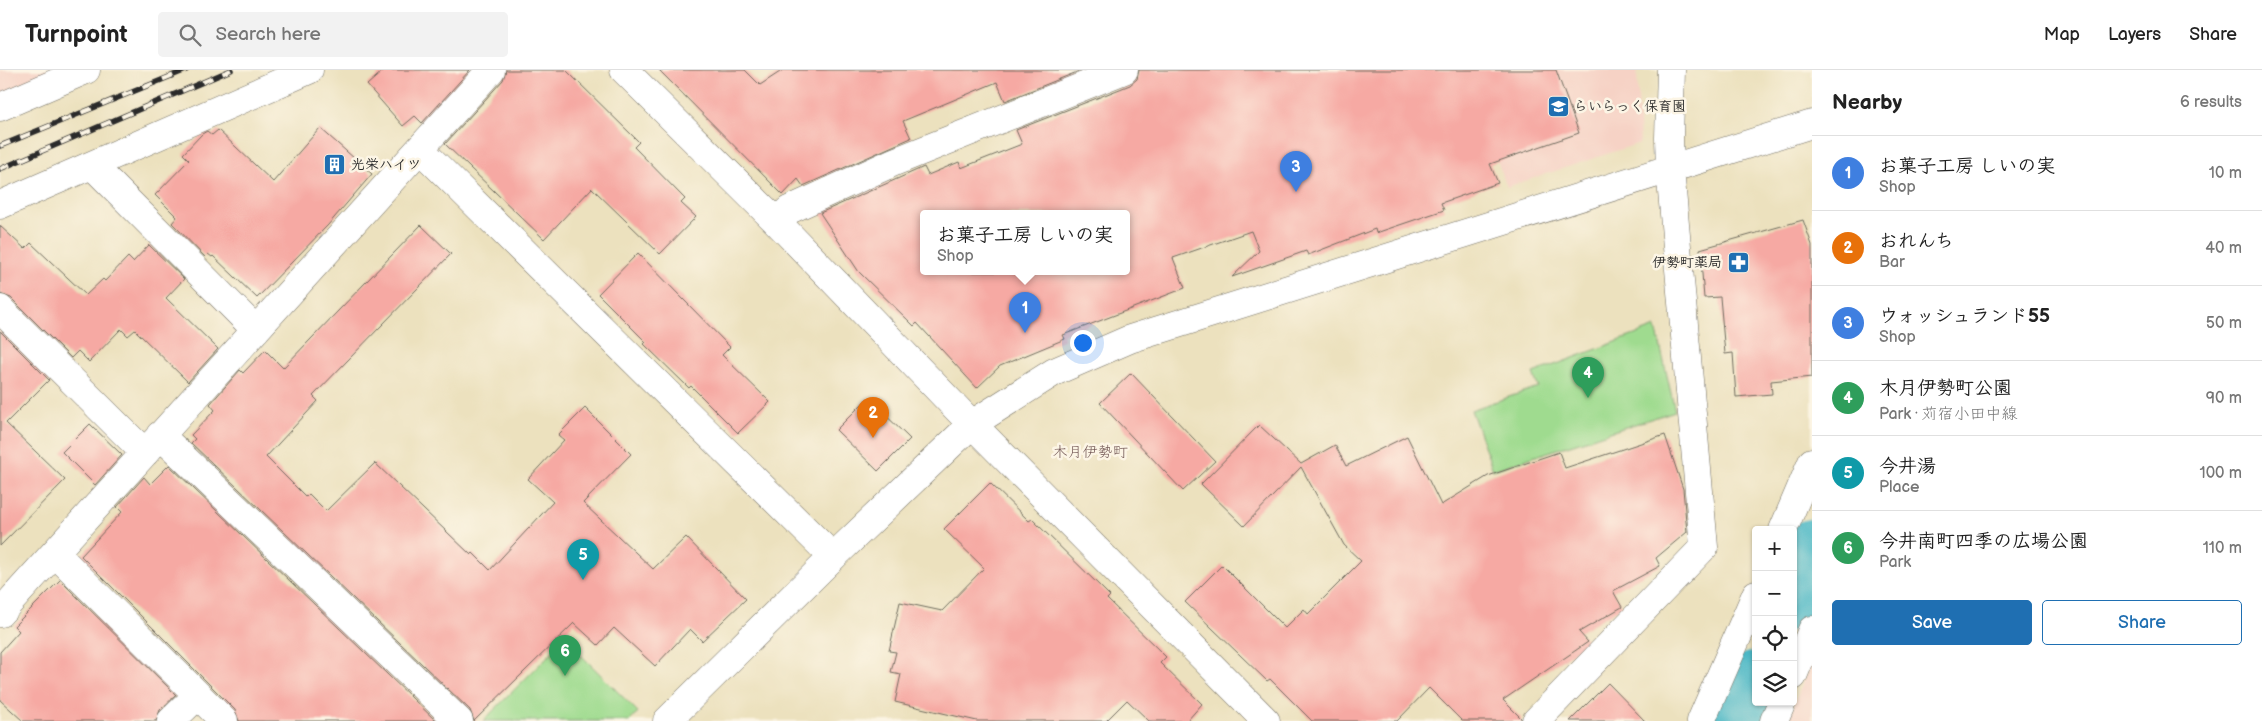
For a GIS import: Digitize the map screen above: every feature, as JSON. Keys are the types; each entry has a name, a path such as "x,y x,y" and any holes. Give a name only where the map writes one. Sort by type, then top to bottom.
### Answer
{"street":[{"path":"0,107 86,70"},
{"path":"0,204 309,70"},
{"path":"0,613 491,70"},
{"path":"624,70 777,222 972,424 1266,721"},
{"path":"777,222 789,210 894,162 1124,70"},
{"path":"1536,721 1704,547 1670,169 1668,138 1671,70"},
{"path":"667,721 832,557 972,424 1054,372 1130,339 1812,124"},
{"path":"420,149 832,557"},
{"path":"92,165 256,330"},
{"path":"0,309 153,444 459,721"},
{"path":"1785,526 1812,462"},
{"path":"55,553 224,721"},
{"path":"1701,721 1752,603"},
{"path":"1797,666 1812,630"},
{"path":"171,721 198,695"},
{"path":"1774,721 1780,706"}],"shaded area":[{"path":"0,70 64,70 0,97"},
{"name":"らいらっく保育園","path":"1463,70 1637,70 1640,143 1507,187"},
{"path":"1812,661 1812,721 1787,721 1793,706 1797,706 1797,697"}],"green space":[{"path":"1656,327 1675,411 1493,470 1471,410 1538,387 1533,373"},
{"path":"565,639 638,712 630,721 483,721"}],"building":[{"path":"384,70 470,70 422,123 415,116 403,126 367,85"},
{"path":"506,70 566,70 639,142 634,147 685,199 681,203 696,217 660,254 592,188 544,239 445,144 503,80"},
{"path":"659,70 745,70 760,85 783,70 1082,70 1005,101 997,82 903,121 911,138 803,186 798,179 783,195"},
{"path":"1139,70 1556,70 1579,133 1490,164 1498,183 1441,203 1444,210 1376,233 1375,229 1308,255 1306,251 1232,277 1259,251 1251,231 1173,258 1185,288 1063,335 1065,339 1000,366 977,388 917,323 914,326 859,272 820,213 924,167 928,175 959,162 961,168 1022,144 1016,130 1130,85 1137,79"},
{"path":"320,128 372,174 328,225 257,298 213,256 208,254 205,257 172,223 177,217 155,195 189,160 183,154 207,131 212,135 218,130 273,182"},
{"path":"1803,220 1812,245 1812,377 1771,381 1772,394 1736,397 1733,353 1725,354 1720,297 1704,298 1700,249"},
{"path":"421,225 451,254 313,396 318,401 266,457 306,497 309,494 326,511 375,463 471,555 473,553 490,570 553,502 528,479 564,440 558,435 585,408 631,454 583,503 653,569 686,537 746,599 702,641 690,629 655,666 614,628 598,645 574,623 474,721 470,710 191,443 195,439 191,435 215,410 210,404 240,370 243,373 265,350 283,368"},
{"path":"0,226 25,249 31,243 86,295 103,279 105,281 128,257 133,262 149,245 184,279 166,298 218,349 188,382 135,330 128,336 121,329 89,362 78,351 71,358 11,298 0,294"},
{"path":"638,253 730,347 722,355 770,402 738,433 691,386 689,388 644,344 646,342 598,294"},
{"path":"0,331 49,380 6,423 65,480 0,546"},
{"path":"1131,373 1215,461 1183,491 1100,403"},
{"path":"868,398 910,439 878,471 836,430"},
{"path":"90,424 122,455 95,485 62,452"},
{"path":"1259,425 1301,464 1335,445 1346,466 1407,436 1441,505 1488,476 1559,452 1565,468 1665,435 1683,489 1687,532 1656,558 1660,566 1613,591 1622,607 1579,632 1588,642 1503,700 1521,718 1521,721 1462,721 1429,688 1397,721 1312,721 1270,679 1267,681 1185,602 1222,565 1285,628 1304,609 1308,614 1361,561 1344,545 1301,467 1244,526 1201,484"},
{"path":"169,465 436,721 239,721 235,710 81,556 122,512 117,507 144,477 150,484"},
{"path":"990,483 1029,521 1032,519 1110,596 1107,599 1166,657 1160,663 1202,704 1187,721 1149,721 1127,700 1106,721 977,721 895,702 901,674 891,672 896,652 889,651 900,602 942,611 984,568 944,529"},
{"path":"60,580 176,695 160,710 156,721 23,721 0,700 0,652 19,631 14,626"},
{"path":"1608,683 1645,721 1570,721"}],"waterway":[{"path":"1797,588 1812,553"},
{"path":"1740,721 1752,694"}],"railway":[{"path":"0,146 186,70"},
{"path":"0,169 231,70"}],"place":[{"name":"らいらっく保育園","path":"1558,106"},
{"name":"光栄ハイツ","path":"335,164"},
{"name":"ウォッシュランド55","path":"1296,192"},
{"name":"伊勢町薬局","path":"1738,262"},
{"name":"お菓子工房 しいの実","path":"1025,333"},
{"name":"木月伊勢町公園","path":"1588,398"},
{"name":"おれんち","path":"873,438"},
{"name":"今井湯","path":"583,580"},
{"name":"今井南町四季の広場公園","path":"565,676"}],"district":[{"name":"木月伊勢町","path":"1090,452"}]}
